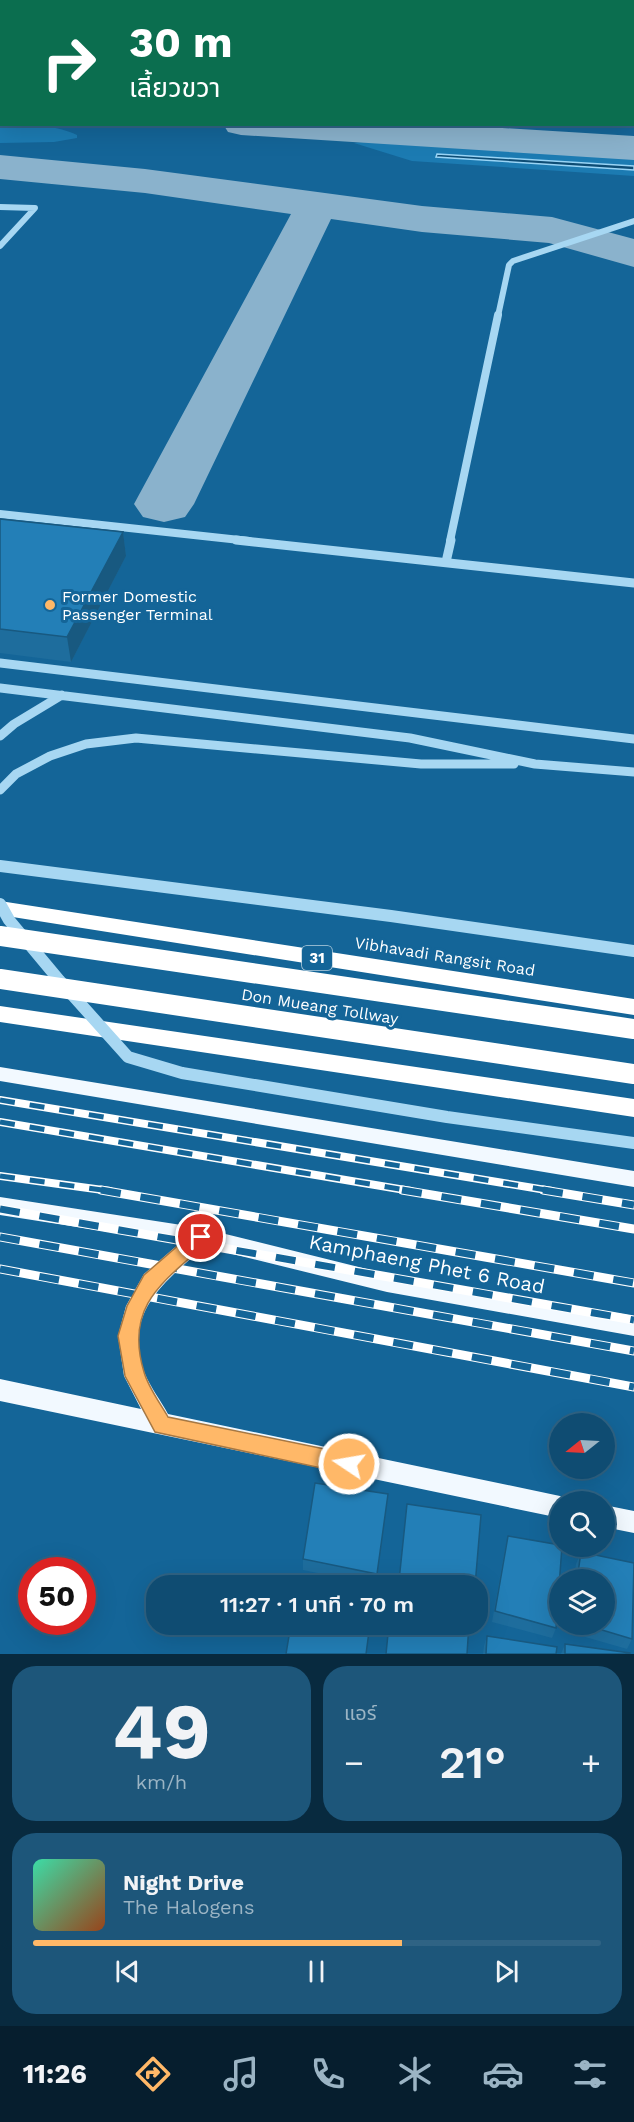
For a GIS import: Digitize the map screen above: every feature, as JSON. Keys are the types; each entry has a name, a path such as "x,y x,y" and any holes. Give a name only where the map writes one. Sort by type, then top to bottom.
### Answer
{"highway":[{"name":"Vibhavadi Rangsit Road","path":"0,906 634,1007"},
{"name":"Don Mueang Tollway","path":"0,936 634,1029"},
{"name":"Don Mueang Tollway","path":"0,979 634,1074"},
{"path":"0,1014 634,1108"}],"main road":[{"path":"0,1074 634,1179"},
{"name":"Kamphaeng Phet 6 Road","path":"0,1206 201,1237 387,1283 634,1326"},
{"path":"162,1425 135,1376 128,1336 136,1306 151,1281 201,1237"},
{"path":"0,1390 549,1505"}],"lane":[{"path":"0,207 35,208 0,246"},
{"path":"446,562 509,265 513,261 634,221"},
{"path":"0,514 634,583"},
{"path":"0,663 634,739"},
{"path":"0,688 410,738 535,764"},
{"path":"0,736 14,724 62,695"},
{"path":"0,790 16,774 50,756 86,744 136,738 421,764 535,764 634,772"},
{"path":"0,866 392,916 634,951"},
{"path":"0,906 52,972 128,1057 182,1073 447,1117 634,1143"}],"shaded area":[{"path":"0,126 40,126 77,135 77,138 54,142 0,143"},
{"path":"354,143 634,159 634,176 412,161"},
{"path":"437,154 634,166 634,170 436,157"}],"building":[{"name":"Former Domestic Passenger Terminal","path":"0,519 123,532 67,637 0,629"},
{"path":"315,1483 388,1494 377,1574 303,1559"},
{"path":"407,1504 481,1515 476,1575 400,1575"},
{"path":"508,1536 549,1543 549,1557 561,1557 560,1569 549,1569 549,1626 495,1611"},
{"path":"580,1557 605,1557 634,1563 632,1639 615,1634 615,1569 579,1569"},
{"path":"289,1635 369,1635 366,1654 286,1654"},
{"path":"388,1635 468,1635 467,1654 386,1654"},
{"path":"487,1636 557,1647 556,1654 486,1654"},
{"path":"565,1644 630,1653 630,1654 565,1654"}],"taxiway":[{"path":"274,126 634,148"},
{"path":"0,167 145,181 422,219 552,230 634,253"},
{"path":"164,504 317,205"}],"railway":[{"path":"0,1100 552,1191"},
{"path":"0,1122 411,1191"},
{"path":"0,1176 110,1191"},
{"path":"101,1190 634,1283"},
{"path":"402,1190 634,1229"},
{"path":"543,1190 634,1205"},
{"path":"0,1209 634,1320"},
{"path":"0,1237 634,1351"},
{"path":"0,1269 634,1387"}],"place":[{"name":"Former Domestic Passenger Terminal","path":"50,605"}],"route":[{"path":"201,1237 151,1281 136,1306 128,1336 135,1376 162,1425 349,1464"}]}
